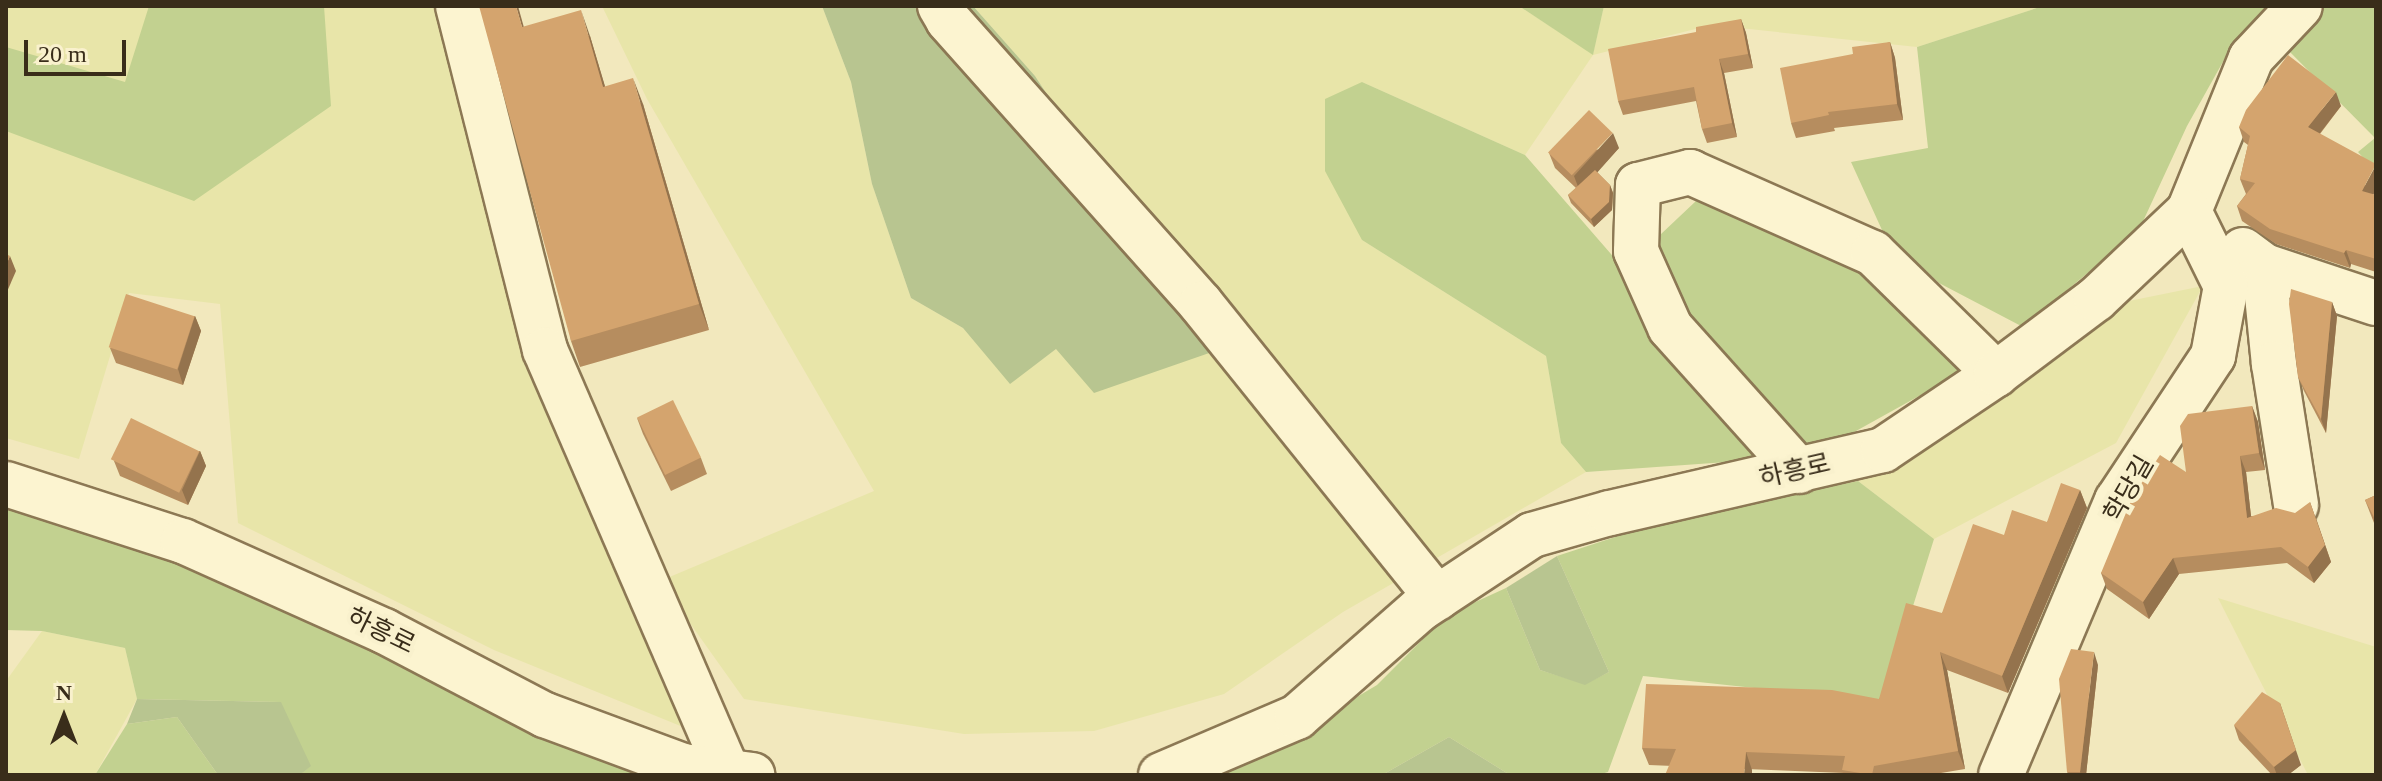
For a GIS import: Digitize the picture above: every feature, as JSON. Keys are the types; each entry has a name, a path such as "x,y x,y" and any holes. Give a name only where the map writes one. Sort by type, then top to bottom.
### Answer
{"street":[{"path":"458,6 545,350 741,774"},
{"path":"940,6 948,20 1201,304 1437,598"},
{"name":"하흥로","path":"1161,775 1297,717 1437,598 1532,535 1610,513 1883,450 1996,374 2096,299 2189,211 2251,58 2300,6"},
{"path":"1799,471 1670,327 1636,251 1638,185 1690,172 1873,253 1996,374"},
{"path":"2189,211 2264,266 2376,303"},
{"name":"학당길","path":"2001,775 2117,501 2213,356 2226,286 2189,211"},
{"path":"2264,266 2274,364 2296,505"},
{"name":"하흥로","path":"6,484 183,541 384,631 545,715 683,766 741,774"}],"shaded area":[{"path":"6,6 439,6 542,384 683,727 494,650 238,523 220,304 129,293 79,459 6,438"},
{"path":"602,6 822,6 851,82 872,184 911,298 963,328 1010,383 1056,349 1214,351 1035,76 973,6 1519,6 1593,54 1604,6 2043,6 1917,47 1711,25 1593,55 1525,155 1362,82 1362,240 1546,356 1561,443 1586,472 1343,612 1224,694 1094,731 964,734 744,699 660,581 874,491 647,99"},
{"path":"2203,286 2116,443 1934,539 1858,481 2124,302"},
{"path":"2218,598 2376,647 2376,775 2308,775"},
{"path":"42,631 125,648 137,699 95,775 6,775 6,681"}],"green space":[{"path":"149,6 324,6 331,106 194,201 6,131 6,47 125,82"},
{"path":"822,6 973,6 1035,76 1215,351 1094,393 1056,349 1010,384 963,328 911,298 872,184 851,82"},
{"path":"1519,6 1604,6 1593,55"},
{"path":"2043,6 2271,6 2229,51 2187,126 2139,230 2023,327 1939,283 1882,230 1851,162 1928,148 1917,47"},
{"path":"2323,6 2376,6 2376,172 2358,152 2375,138 2285,47"},
{"path":"1362,82 1525,155 1624,269 1696,201 1838,250 1973,366 1811,456 1586,472 1561,443 1546,356 1362,240 1325,171 1325,99"},
{"path":"1858,481 1934,539 1883,702 1643,676 1608,772 1598,775 1510,775 1449,737 1382,775 1189,775 1261,754 1377,685 1447,615 1506,588 1540,670 1585,684 1609,672 1557,556 1658,523"},
{"path":"6,509 134,541 762,775 300,775 310,766 280,702 137,699 125,648 42,631 6,630"},
{"path":"1557,556 1609,672 1585,685 1540,670 1506,588"},
{"path":"137,699 281,702 311,766 300,775 218,775 177,717 127,724"},
{"path":"177,717 218,775 95,775 127,724"},
{"path":"1449,737 1510,775 1382,775"}],"building":[{"path":"479,6 516,6 522,27 581,10 603,87 633,78 699,304 571,341"},
{"path":"1741,19 1748,54 1719,59 1732,123 1702,129 1694,87 1618,101 1608,49 1696,32 1696,27"},
{"path":"1890,42 1897,104 1828,112 1829,115 1791,123 1780,68 1853,54 1852,47"},
{"path":"2288,55 2336,92 2308,127 2376,164 2362,191 2376,195 2376,259 2346,250 2344,253 2270,229 2237,206 2255,183 2240,179 2250,136 2239,127 2246,110"},
{"path":"1589,110 1613,133 1572,175 1548,152"},
{"path":"1595,170 1610,185 1609,202 1591,219 1568,195"},
{"path":"2291,289 2332,302 2321,419 2298,377 2289,304"},
{"path":"126,294 194,316 177,370 109,347"},
{"path":"673,400 701,458 665,475 637,418"},
{"path":"2252,406 2259,453 2240,456 2247,518 2276,508 2295,513 2310,502 2325,545 2308,567 2281,547 2173,558 2143,602 2101,573 2133,496 2160,455 2186,472 2180,426 2188,414"},
{"path":"131,418 199,451 179,493 111,459"},
{"path":"2061,483 2080,490 2002,676 1940,652 1958,751 1874,766 1872,775 1842,770 1845,756 1746,752 1744,775 1665,775 1676,749 1642,748 1646,684 1832,690 1879,699 1906,603 1942,613 1973,524 2004,535 2012,510 2047,522"},
{"path":"2376,495 2376,521 2365,500"},
{"path":"2071,649 2094,652 2080,772 2067,772 2059,679"},
{"path":"2262,692 2280,703 2296,750 2274,767 2234,725"}]}
